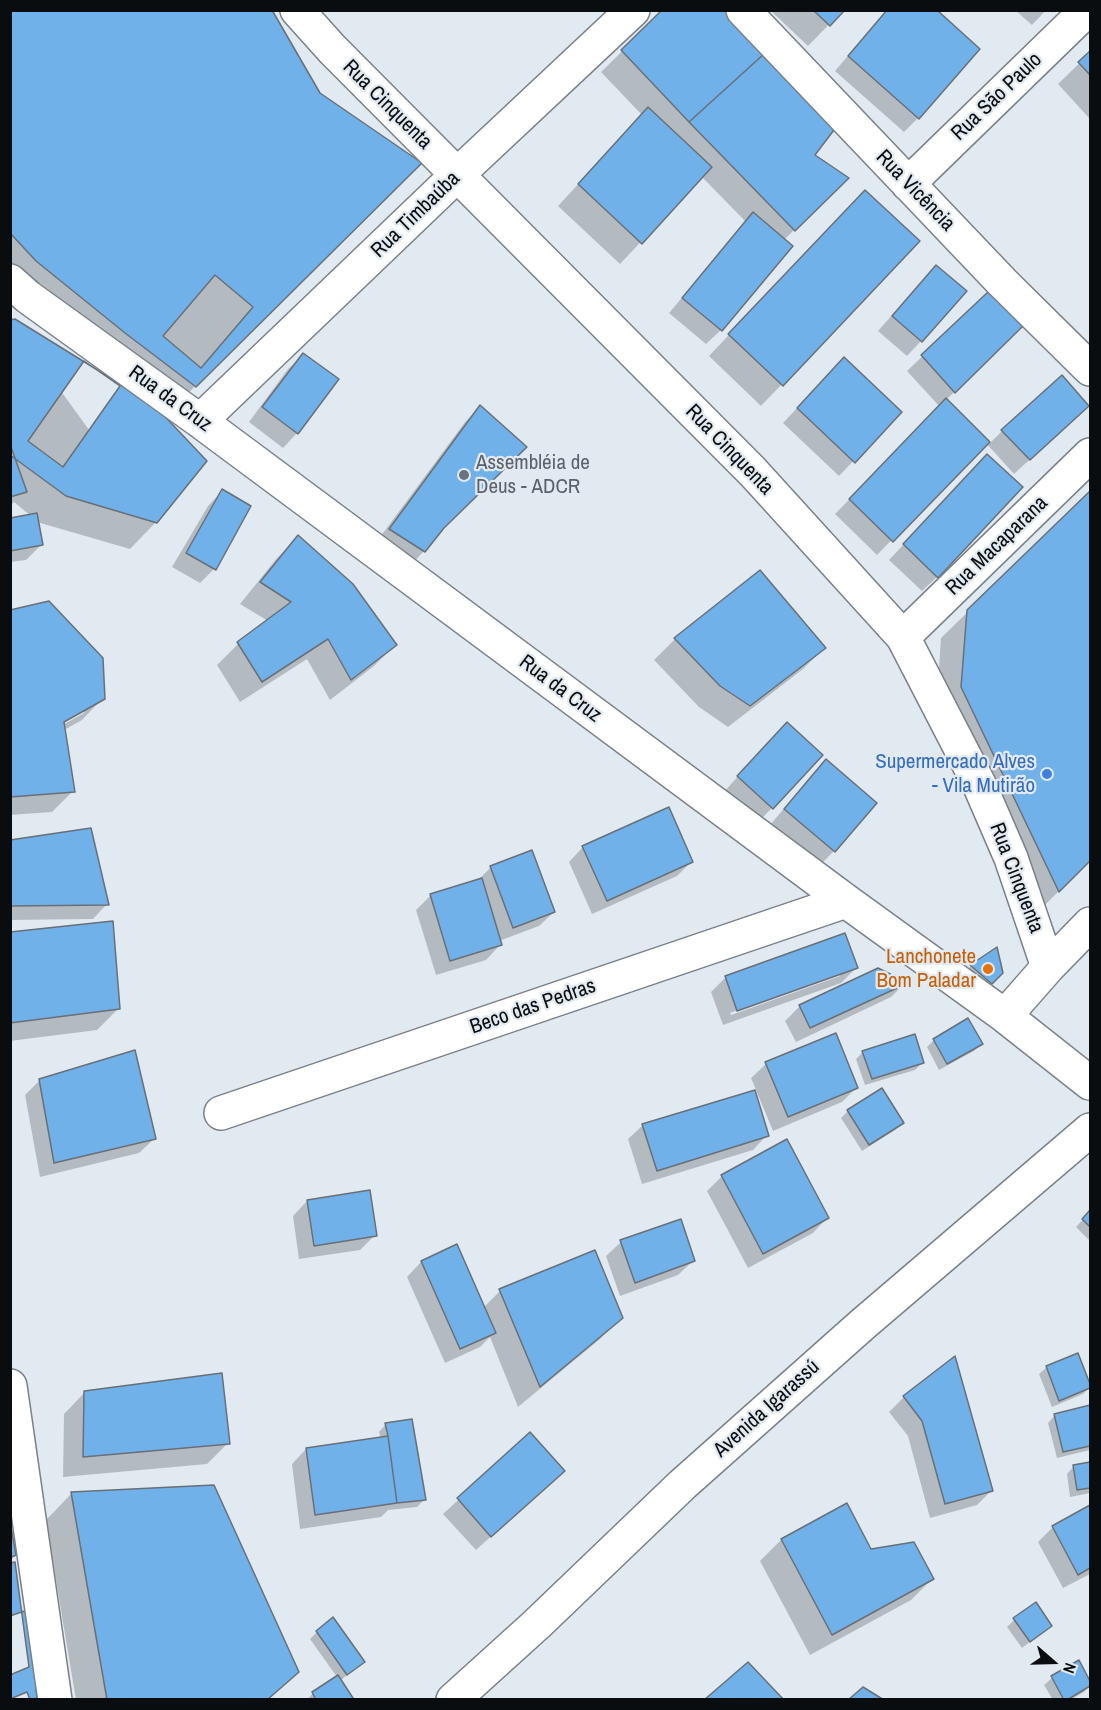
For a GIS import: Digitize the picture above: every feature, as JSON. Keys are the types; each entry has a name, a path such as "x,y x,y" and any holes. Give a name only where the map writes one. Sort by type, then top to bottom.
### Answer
{"street":[{"name":"Rua Cinquenta","path":"297,10 332,49 753,472 903,637 979,784 1011,858 1048,967"},
{"name":"Rua Timbaúba","path":"200,421 633,10"},
{"name":"Rua Vicência","path":"743,10 1002,282 1090,369"},
{"name":"Rua São Paulo","path":"908,184 1087,10"},
{"name":"Rua da Cruz","path":"16,293 200,421 846,901 1005,1016 1090,1083"},
{"name":"Rua Macaparana","path":"903,637 1090,454"},
{"name":"Beco das Pedras","path":"221,1113 846,901"},
{"path":"1005,1016 1090,924"},
{"name":"Avenida Igarassú","path":"453,1700 691,1478 863,1324 1090,1130"},
{"path":"10,1386 55,1700"}],"building":[{"path":"10,10 272,10 320,93 422,163 196,387 36,261 10,233"},
{"path":"662,10 724,10 765,53 689,122 621,50"},
{"path":"813,10 845,10 830,26"},
{"path":"887,10 937,10 980,49 919,119 848,56"},
{"path":"1090,51 1090,75 1078,62"},
{"path":"765,53 837,126 815,155 849,178 795,231 689,122"},
{"path":"648,107 712,167 642,244 578,184"},
{"path":"865,190 920,241 783,386 728,334"},
{"path":"753,212 793,246 722,331 682,298"},
{"path":"936,265 967,291 922,342 892,316"},
{"path":"215,275 253,307 201,368 163,336"},
{"path":"989,291 1023,326 955,393 921,355"},
{"path":"15,319 154,405 207,461 157,523 66,496 10,455 10,320"},
{"path":"303,353 339,379 298,434 262,407"},
{"path":"844,357 902,412 855,463 797,408"},
{"path":"84,361 120,386 63,467 28,441"},
{"path":"1062,375 1089,406 1030,460 1001,430"},
{"path":"946,398 990,442 893,542 849,499"},
{"name":"Assembléia de Deus - ADCR","path":"480,405 527,447 444,528 425,552 389,529"},
{"path":"10,444 27,492 10,497"},
{"path":"987,454 1023,487 938,578 903,544"},
{"path":"222,489 251,506 216,570 186,553"},
{"name":"Supermercado Alves - Vila Mutirão","path":"1090,491 1090,861 1059,892 961,687 967,610"},
{"path":"37,513 43,545 10,551 10,518"},
{"path":"298,535 353,584 397,645 351,680 328,639 262,682 237,642 291,602 260,582"},
{"path":"760,570 826,648 750,706 720,686 674,638"},
{"path":"49,601 103,658 105,699 64,722 75,792 10,797 10,610"},
{"path":"787,722 823,755 773,809 737,776"},
{"path":"826,759 877,803 835,852 784,809"},
{"path":"669,807 693,862 607,901 582,846"},
{"path":"91,828 109,905 10,906 10,840"},
{"path":"532,850 555,912 513,928 490,866"},
{"path":"482,878 502,945 450,961 430,894"},
{"path":"113,921 120,1009 10,1023 10,932"},
{"path":"845,933 858,968 737,1011 725,976"},
{"name":"Lanchonete Bom Paladar","path":"997,947 1003,973 992,984 970,965"},
{"path":"878,968 908,983 810,1028 799,1005"},
{"path":"968,1018 983,1044 947,1064 933,1039"},
{"path":"836,1033 858,1088 788,1117 765,1062"},
{"path":"915,1034 924,1063 872,1079 862,1051"},
{"path":"135,1050 156,1139 54,1163 39,1079"},
{"path":"882,1088 904,1123 869,1145 847,1110"},
{"path":"755,1090 769,1136 657,1171 642,1124"},
{"path":"787,1139 829,1218 763,1254 721,1175"},
{"path":"370,1190 377,1236 314,1246 307,1200"},
{"path":"1090,1210 1090,1227 1082,1219"},
{"path":"681,1219 695,1261 635,1283 620,1240"},
{"path":"457,1244 496,1333 460,1349 421,1261"},
{"path":"595,1250 623,1318 540,1387 499,1289"},
{"path":"1078,1353 1090,1388 1059,1401 1046,1366"},
{"path":"955,1356 993,1491 945,1504 922,1421 903,1396"},
{"path":"222,1373 230,1444 83,1457 84,1391"},
{"path":"1090,1405 1090,1446 1063,1452 1054,1414"},
{"path":"412,1419 426,1500 397,1503 385,1423"},
{"path":"530,1432 565,1471 491,1537 457,1498"},
{"path":"388,1436 397,1503 315,1515 306,1448"},
{"path":"1090,1462 1090,1488 1077,1490 1073,1465"},
{"path":"214,1485 299,1672 267,1700 107,1700 71,1492"},
{"path":"847,1503 871,1549 914,1542 934,1579 832,1635 781,1539"},
{"path":"1090,1505 1090,1568 1078,1575 1052,1526"},
{"path":"10,1521 16,1555 10,1558"},
{"path":"15,1562 29,1667 10,1675 10,1563"},
{"path":"1036,1602 1052,1626 1030,1642 1013,1618"},
{"path":"30,1609 37,1700 10,1700 10,1616"},
{"path":"333,1617 365,1662 347,1675 316,1631"},
{"path":"1079,1660 1090,1681 1090,1686 1064,1700 1051,1676"},
{"path":"748,1662 784,1700 704,1700"},
{"path":"338,1675 353,1698 351,1700 316,1700 312,1692"},
{"path":"863,1687 884,1700 848,1700"},
{"path":"27,1692 30,1700 10,1700 10,1699"}],"place":[{"name":"Assembléia de Deus - ADCR","path":"464,475"},
{"name":"Supermercado Alves - Vila Mutirão","path":"1047,774"},
{"name":"Lanchonete Bom Paladar","path":"988,969"}]}
